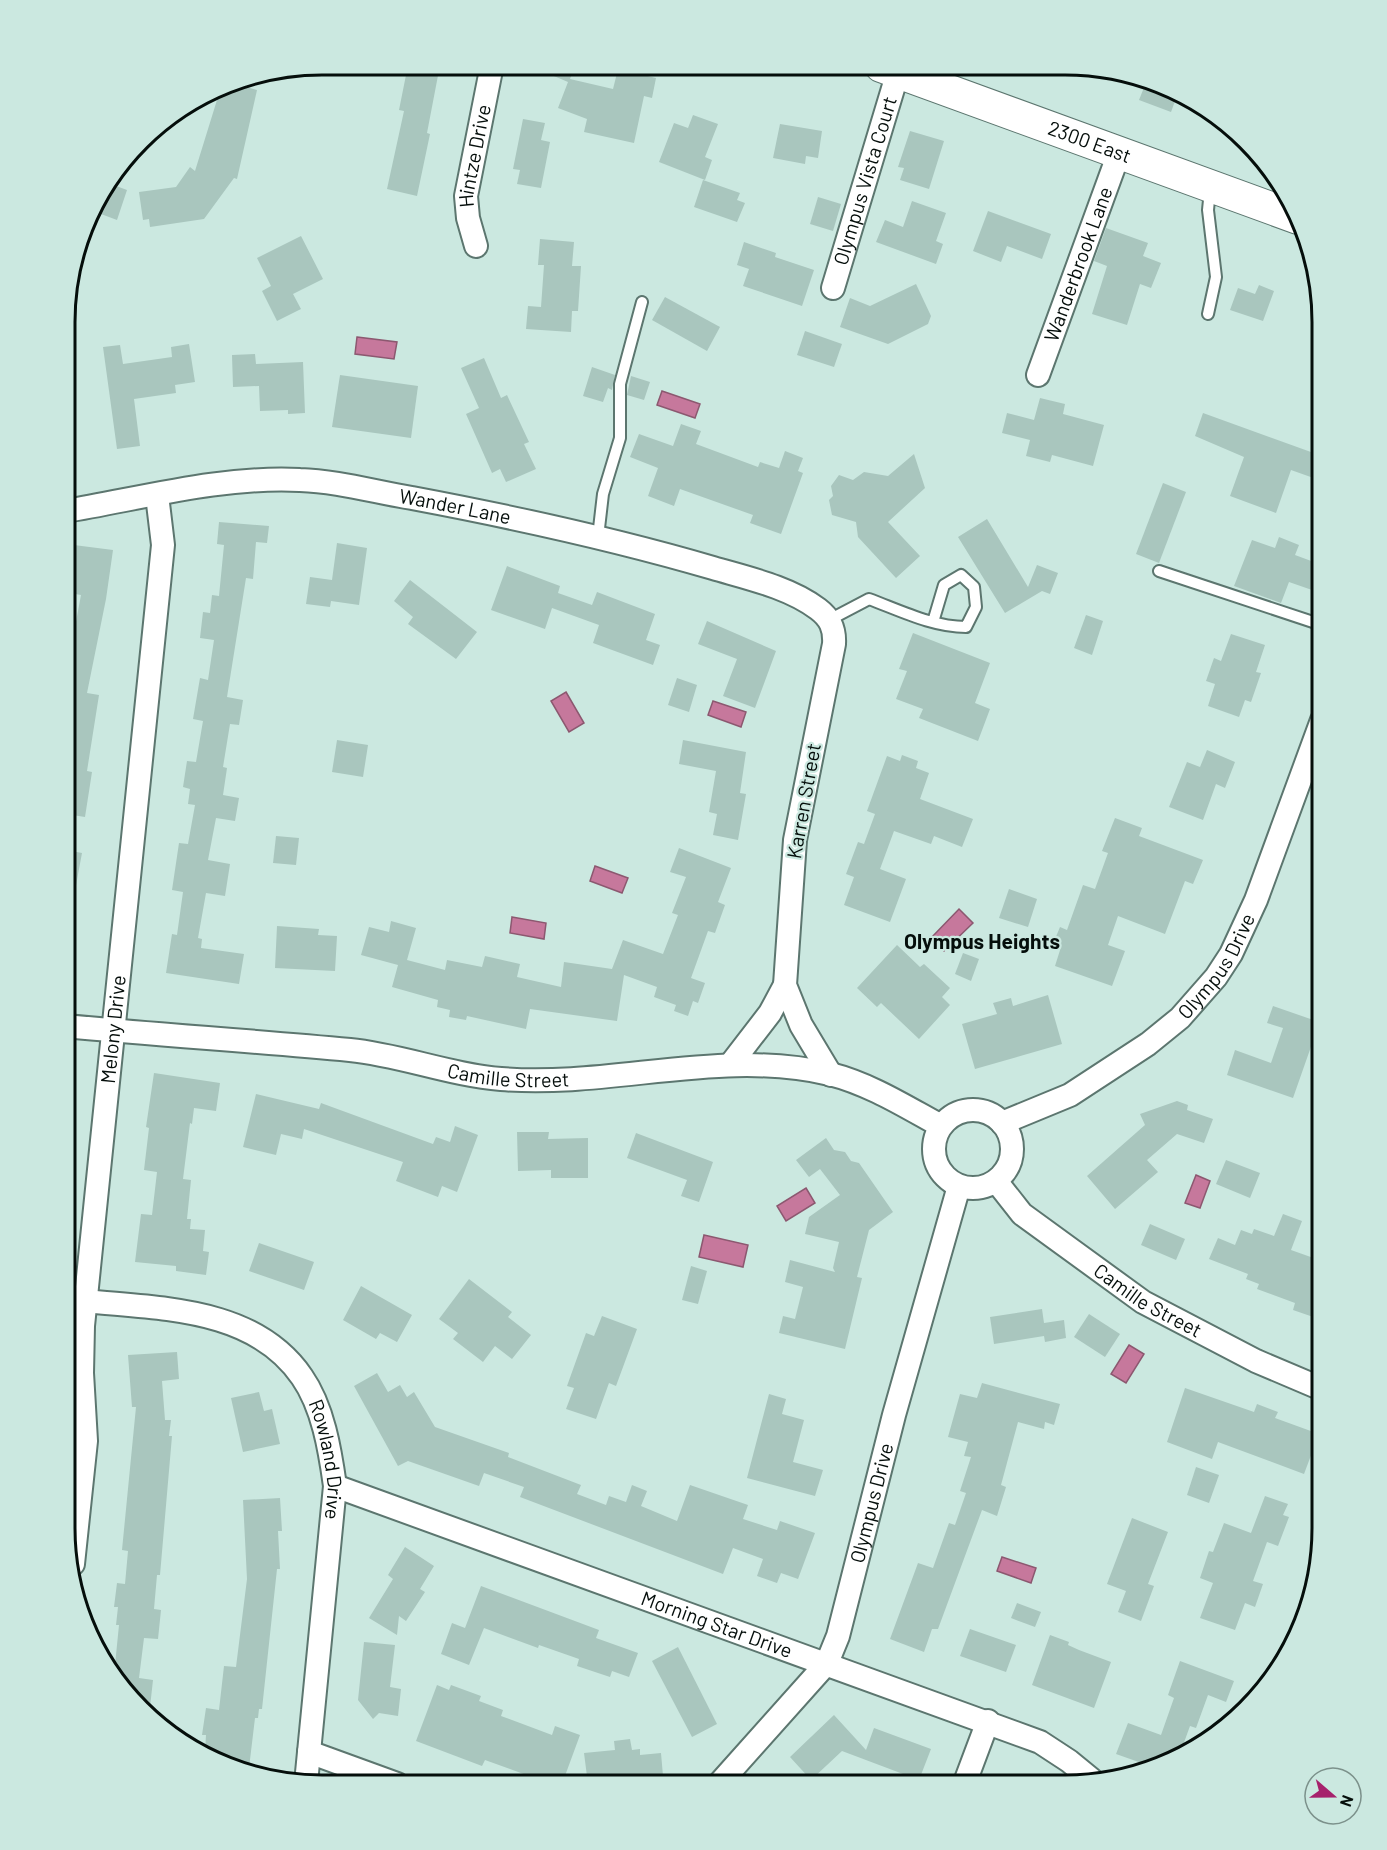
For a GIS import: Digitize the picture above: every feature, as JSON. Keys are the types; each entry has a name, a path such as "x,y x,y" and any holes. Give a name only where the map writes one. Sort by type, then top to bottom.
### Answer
{"main road":[{"name":"2300 East","path":"906,75 1210,186 1282,206"}],"street":[{"name":"Hintze Drive","path":"476,246 468,218 466,196 490,75"},
{"name":"Olympus Vista Court","path":"833,288 888,75"},
{"name":"Wanderbrook Lane","path":"1038,375 1119,153"},
{"name":"Wander Lane","path":"75,509 216,484 281,480 316,481 481,511 598,537 670,556 790,593 816,608 829,620"},
{"name":"Melony Drive","path":"75,1361 85,1301 163,545 157,495"},
{"name":"Karren Street","path":"730,1065 770,1013 785,985 795,840 834,644 833,627 829,620"},
{"name":"Olympus Drive","path":"1002,1124 1070,1095 1138,1050 1180,1018 1216,977 1231,954 1256,900 1312,747"},
{"name":"Karren Street","path":"785,985 801,1025 831,1075"},
{"name":"Camille Street","path":"75,1027 350,1050 501,1079 553,1079 730,1065 779,1067 831,1075 889,1098 941,1126"},
{"path":"983,1111 1002,1124 1009,1135 1012,1147 1008,1166 996,1181 972,1188 959,1186 941,1171 936,1161 934,1143 941,1126 959,1112 983,1111"},
{"name":"Camille Street","path":"996,1181 1022,1214 1143,1302 1256,1361 1312,1385"},
{"name":"Olympus Drive","path":"727,1775 827,1663 845,1612 894,1415 959,1186"},
{"name":"Rowland Drive","path":"85,1301 188,1312 218,1318 268,1342 288,1358 304,1378 319,1413 329,1449 335,1485 307,1774"},
{"name":"Melony Drive","path":"75,1383 86,1441 76,1539"},
{"name":"Morning Star Drive","path":"335,1485 987,1721 1040,1742 1084,1774"},
{"path":"968,1775 987,1721"},
{"path":"309,1752 373,1775"}],"lane":[{"path":"1208,314 1216,277 1208,210 1210,186"},
{"path":"598,537 603,494 620,438 620,384 642,302"},
{"path":"1159,571 1312,622"},
{"path":"829,620 869,599 945,627 966,627 976,607 974,587 960,575 944,585 933,622"}],"shaded area":[{"path":"357,337 397,342 394,359 355,354"},
{"path":"662,391 700,404 695,418 657,405"},
{"path":"566,692 584,723 569,732 551,701"},
{"path":"713,701 746,712 741,727 708,715"},
{"path":"595,866 628,878 622,893 590,881"},
{"path":"959,909 973,923 944,951 931,938"},
{"path":"512,917 546,923 544,939 510,933"},
{"path":"1196,1175 1210,1181 1200,1208 1185,1203"},
{"path":"806,1188 815,1203 786,1221 777,1206"},
{"path":"704,1235 748,1245 743,1267 699,1257"},
{"path":"1129,1345 1144,1354 1126,1383 1111,1374"},
{"path":"1002,1557 1036,1568 1031,1583 997,1571"}],"building":[{"path":"406,75 438,75 427,133 430,134 417,196 387,189 404,111 399,110"},
{"path":"552,75 571,75 570,79 613,89 616,75 643,75 656,78 652,98 644,96 634,143 584,132 587,119 558,108 568,82"},
{"path":"246,87 257,90 237,179 234,178 204,219 150,227 149,219 143,220 139,192 176,187 190,167 195,171 217,100"},
{"path":"1144,88 1175,101 1171,112 1139,100"},
{"path":"693,115 718,124 705,157 712,160 705,180 659,162 674,123 688,128"},
{"path":"523,119 545,123 541,140 550,142 541,188 517,184 520,170 513,169"},
{"path":"780,124 822,131 818,158 806,156 805,164 773,158"},
{"path":"910,131 944,141 929,189 900,180 904,168 898,167"},
{"path":"703,180 740,193 737,200 745,203 737,222 694,207"},
{"path":"116,186 127,190 117,220 101,214"},
{"path":"818,197 841,204 833,231 810,224"},
{"path":"912,201 946,213 936,241 943,244 936,264 876,242 885,220 903,227"},
{"path":"988,211 1051,234 1042,259 1007,246 1001,262 973,251"},
{"path":"1106,228 1148,243 1143,256 1161,263 1151,288 1140,284 1127,325 1092,314 1107,266 1094,261"},
{"path":"301,236 323,279 293,294 301,309 277,321 262,291 271,286 257,258"},
{"path":"540,239 574,242 572,266 581,266 578,311 572,311 571,332 526,329 528,306 541,307 544,265 538,265"},
{"path":"744,242 776,253 775,257 814,270 802,306 743,286 749,269 737,265"},
{"path":"916,284 931,316 928,324 888,344 840,327 850,298 870,306"},
{"path":"1259,285 1274,291 1263,321 1230,310 1238,288 1255,294"},
{"path":"665,297 720,327 707,351 652,320"},
{"path":"805,331 842,344 834,367 797,355"},
{"path":"189,344 195,382 175,385 176,393 134,399 140,446 117,449 103,347 120,345 123,364 172,357 171,347"},
{"path":"255,354 256,364 303,362 305,413 288,414 288,410 260,411 259,386 233,387 232,355"},
{"path":"484,358 501,398 507,395 529,442 524,444 536,469 506,482 500,469 492,473 466,414 479,408 461,368"},
{"path":"592,367 615,375 612,390 608,388 603,402 583,396"},
{"path":"340,375 418,386 411,438 332,427"},
{"path":"631,376 650,382 644,400 627,395"},
{"path":"1040,398 1065,404 1063,414 1104,425 1093,466 1052,455 1050,462 1026,456 1030,440 1002,433 1007,413 1034,420"},
{"path":"1203,413 1312,452 1312,477 1291,470 1276,513 1230,496 1244,457 1195,436"},
{"path":"681,424 701,431 696,444 758,467 760,462 779,468 785,451 803,458 798,471 803,473 781,534 750,523 753,515 680,489 674,506 648,496 658,468 630,457 639,434 673,446"},
{"path":"914,454 925,488 888,522 920,556 896,578 858,537 856,522 832,515 829,500 833,496 831,486 839,475 853,480 864,472 888,476"},
{"path":"1163,483 1186,492 1159,563 1136,554"},
{"path":"987,519 1028,587 1037,565 1058,573 1050,594 1042,591 1005,613 958,537"},
{"path":"219,522 269,526 267,543 256,542 253,579 246,578 227,697 243,700 239,725 230,724 223,767 227,768 223,795 239,798 235,821 216,818 208,860 230,864 225,896 206,893 198,938 202,939 201,948 244,954 239,984 166,973 172,934 177,935 183,892 172,890 179,843 188,844 195,805 188,804 190,789 183,787 187,761 196,762 203,721 193,719 200,678 208,680 214,640 200,638 203,612 210,613 212,595 219,596 224,545 217,544"},
{"path":"1279,537 1299,545 1295,555 1312,561 1312,590 1289,582 1281,603 1234,586 1252,540 1275,548"},
{"path":"337,543 367,548 359,605 331,601 330,607 306,604 310,577 332,580"},
{"path":"75,545 113,550 106,599 87,693 99,695 87,771 92,772 85,817 75,815 75,627 81,595 75,594"},
{"path":"507,566 560,586 558,593 592,605 597,592 655,614 646,640 660,645 653,665 593,643 599,625 552,608 545,629 491,610"},
{"path":"410,580 477,632 456,659 408,624 413,617 394,601"},
{"path":"1086,615 1103,621 1092,655 1074,648"},
{"path":"707,621 776,651 755,708 723,696 737,659 698,644"},
{"path":"913,633 990,663 975,703 990,709 978,741 919,718 923,709 896,699 907,671 899,669"},
{"path":"1231,634 1265,645 1256,672 1261,673 1251,702 1245,700 1239,717 1208,706 1215,684 1206,681 1214,658 1221,661"},
{"path":"677,678 697,685 689,712 668,705"},
{"path":"337,740 368,745 363,777 332,772"},
{"path":"683,740 746,752 740,793 746,794 738,840 713,835 717,814 709,812 716,771 679,764"},
{"path":"1207,750 1235,762 1225,788 1216,784 1203,820 1169,807 1187,762 1200,767"},
{"path":"902,755 918,761 916,768 929,773 920,799 973,819 962,847 934,836 931,844 894,831 880,869 906,879 890,922 844,905 854,877 846,874 858,842 864,844 875,814 867,811 887,756 900,761"},
{"path":"1115,818 1142,828 1139,836 1203,860 1193,884 1185,881 1165,934 1118,916 1108,945 1125,951 1112,986 1055,966 1061,947 1053,944 1060,927 1067,930 1083,885 1095,889 1108,853 1102,851"},
{"path":"276,836 299,838 296,865 273,863"},
{"path":"679,848 731,868 718,902 725,905 715,933 708,931 691,978 705,983 698,1003 693,1001 688,1016 674,1011 676,1005 654,997 657,987 624,975 617,1021 530,1009 526,1029 467,1016 466,1020 449,1017 450,1010 437,1007 438,1000 392,987 398,965 361,955 369,927 389,932 391,921 416,928 407,960 445,970 447,960 482,967 485,956 520,964 517,977 561,987 564,962 612,969 623,940 663,954 678,915 672,913 686,877 670,872"},
{"path":"75,852 82,853 75,891"},
{"path":"1009,889 1037,899 1028,927 999,918"},
{"path":"277,926 319,929 318,935 337,936 335,971 275,968"},
{"path":"897,945 920,967 924,964 950,988 942,997 950,1005 919,1039 881,1003 877,1007 857,988"},
{"path":"963,953 979,959 971,981 955,974"},
{"path":"1048,995 1062,1044 975,1069 962,1024 997,1014 993,1003 1011,998 1013,1006"},
{"path":"1273,1006 1312,1020 1312,1044 1293,1098 1227,1075 1235,1050 1271,1063 1283,1028 1267,1023"},
{"path":"154,1073 220,1083 216,1111 194,1108 183,1179 191,1180 187,1219 191,1219 190,1229 205,1230 203,1251 209,1252 206,1275 176,1271 176,1266 135,1262 141,1214 152,1215 157,1172 144,1170 149,1128 146,1127"},
{"path":"256,1094 319,1109 321,1103 433,1144 436,1137 450,1142 455,1126 478,1135 457,1192 442,1186 438,1197 396,1181 403,1162 304,1129 302,1139 281,1134 276,1155 243,1147"},
{"path":"1177,1101 1188,1105 1187,1110 1213,1119 1204,1143 1177,1134 1147,1160 1158,1172 1115,1209 1087,1176 1145,1125 1140,1114"},
{"path":"517,1132 549,1132 548,1139 588,1138 588,1178 551,1178 551,1170 518,1171"},
{"path":"636,1133 713,1162 699,1202 681,1196 687,1180 627,1158"},
{"path":"826,1138 834,1150 845,1152 851,1161 859,1163 893,1212 869,1230 857,1277 862,1278 845,1349 779,1333 783,1316 795,1319 803,1287 785,1282 790,1260 835,1272 833,1268 839,1242 805,1234 809,1217 840,1195 820,1169 809,1177 796,1160"},
{"path":"1226,1160 1260,1173 1250,1198 1216,1184"},
{"path":"1283,1214 1302,1221 1291,1250 1312,1257 1312,1317 1293,1310 1295,1303 1257,1289 1259,1284 1246,1279 1248,1274 1209,1259 1218,1238 1235,1245 1241,1230 1252,1234 1254,1229 1274,1236"},
{"path":"1150,1224 1185,1239 1176,1260 1141,1245"},
{"path":"259,1243 314,1262 304,1290 249,1271"},
{"path":"691,1266 707,1271 698,1304 682,1300"},
{"path":"469,1279 512,1312 508,1317 531,1335 512,1359 495,1346 483,1362 453,1339 458,1333 439,1319"},
{"path":"361,1286 412,1315 397,1342 380,1333 376,1339 343,1320"},
{"path":"1042,1309 1044,1323 1064,1320 1066,1338 1045,1342 1044,1336 994,1344 990,1317"},
{"path":"1089,1314 1120,1334 1105,1357 1074,1337"},
{"path":"602,1316 637,1329 616,1386 609,1383 596,1419 566,1409 574,1388 567,1386 586,1333 594,1336"},
{"path":"177,1352 179,1379 162,1381 165,1420 171,1420 169,1436 172,1436 160,1575 157,1575 154,1609 161,1610 158,1639 144,1638 139,1678 153,1680 150,1706 115,1662 119,1625 116,1625 118,1607 114,1607 117,1583 125,1584 128,1551 122,1550 136,1407 132,1407 128,1355"},
{"path":"377,1373 388,1392 400,1385 407,1397 414,1392 435,1427 509,1453 508,1457 581,1485 577,1494 606,1505 609,1496 626,1502 632,1485 647,1491 641,1506 677,1521 690,1485 748,1505 743,1519 777,1530 780,1521 815,1533 798,1579 781,1573 777,1583 757,1576 763,1559 733,1548 723,1574 520,1497 524,1487 484,1473 479,1486 408,1461 398,1466 354,1386"},
{"path":"982,1383 1060,1404 1054,1425 1045,1422 1044,1429 1018,1422 1001,1485 1006,1487 997,1516 982,1510 938,1629 932,1629 924,1652 890,1639 918,1563 933,1568 949,1523 955,1525 966,1493 960,1491 971,1457 964,1456 968,1442 948,1437 960,1394 977,1398"},
{"path":"1185,1388 1254,1412 1257,1404 1278,1412 1275,1418 1312,1431 1312,1453 1304,1474 1218,1442 1212,1459 1167,1442"},
{"path":"259,1392 264,1411 272,1409 280,1444 243,1452 231,1398"},
{"path":"769,1394 786,1399 782,1414 804,1420 793,1462 823,1470 815,1496 747,1478"},
{"path":"1196,1467 1219,1475 1209,1503 1187,1495"},
{"path":"1265,1496 1288,1504 1283,1515 1289,1517 1278,1546 1267,1542 1253,1581 1263,1584 1255,1607 1245,1603 1235,1630 1200,1618 1213,1583 1200,1578 1209,1551 1213,1552 1224,1523 1251,1533"},
{"path":"280,1498 282,1531 278,1531 280,1569 277,1569 262,1709 259,1709 258,1718 255,1718 249,1764 205,1745 206,1735 202,1735 206,1708 219,1710 224,1666 236,1667 247,1579 243,1500"},
{"path":"1132,1518 1168,1532 1148,1584 1154,1586 1141,1621 1118,1612 1126,1591 1107,1584"},
{"path":"405,1547 434,1566 420,1589 425,1592 406,1621 399,1616 397,1635 369,1618 393,1579 388,1575"},
{"path":"481,1586 599,1630 596,1638 638,1653 629,1677 612,1671 610,1677 577,1666 579,1659 539,1645 538,1648 484,1628 469,1665 441,1654 452,1623 465,1628"},
{"path":"1017,1603 1041,1612 1035,1627 1011,1618"},
{"path":"970,1629 1016,1645 1006,1672 960,1656"},
{"path":"1050,1635 1069,1642 1068,1645 1079,1650 1111,1662 1094,1708 1032,1685"},
{"path":"364,1642 395,1645 390,1687 401,1689 398,1716 379,1713 373,1719 358,1700"},
{"path":"678,1647 717,1724 692,1737 652,1661"},
{"path":"1180,1661 1234,1681 1226,1702 1208,1695 1196,1728 1190,1726 1183,1744 1141,1763 1116,1754 1128,1723 1161,1735 1174,1698 1168,1695"},
{"path":"437,1685 449,1690 451,1685 481,1696 479,1701 503,1710 501,1716 552,1735 555,1726 580,1735 565,1775 526,1775 485,1760 482,1766 416,1741"},
{"path":"834,1715 866,1750 874,1728 931,1749 921,1775 906,1775 842,1751 816,1775 806,1775 790,1757"},
{"path":"630,1739 632,1750 640,1749 640,1755 661,1753 663,1775 587,1775 584,1753 615,1750 614,1741"}],"district":[{"name":"Olympus Heights","path":"982,942"}]}
